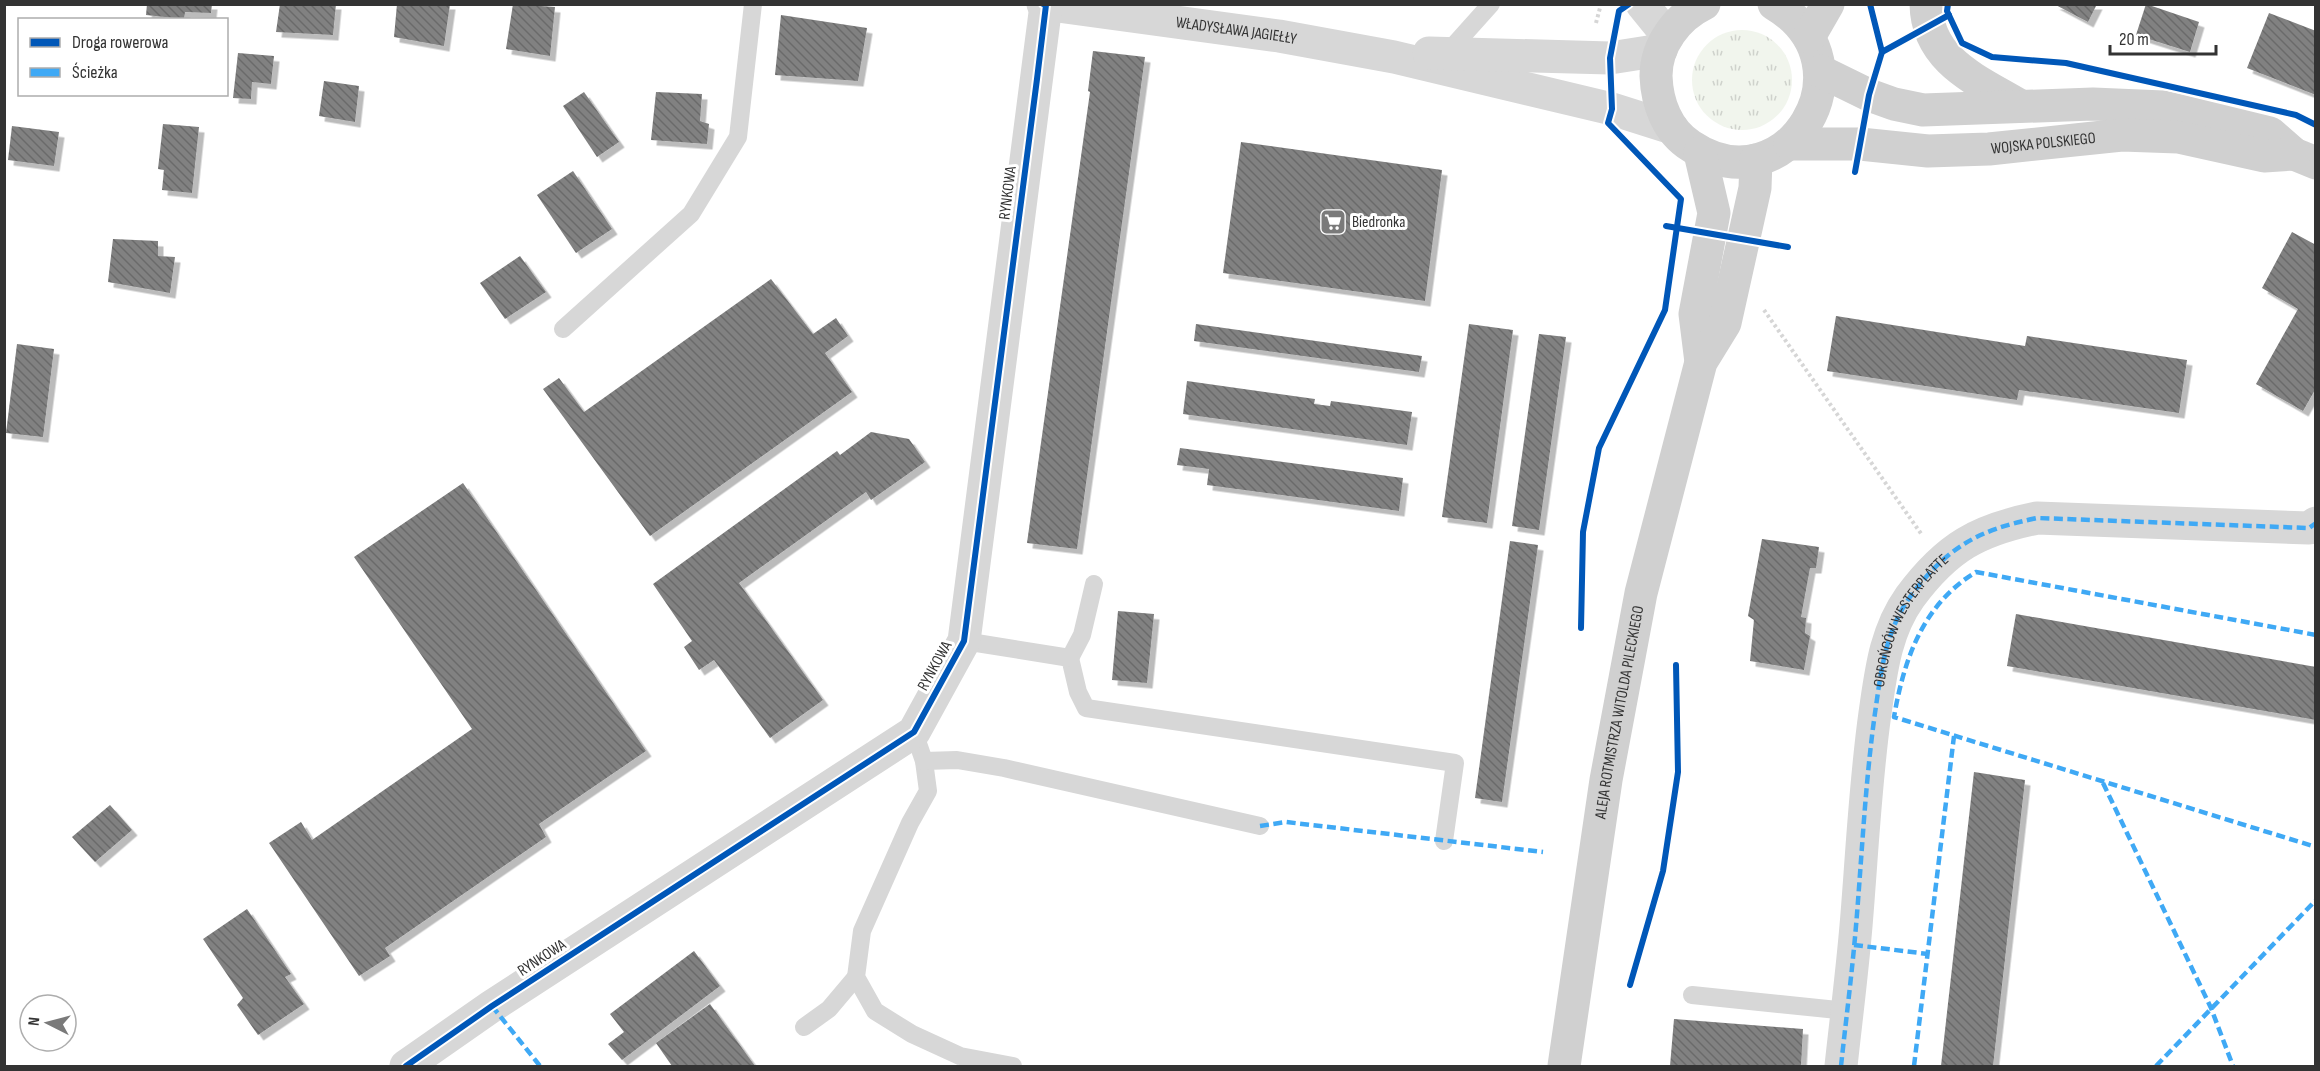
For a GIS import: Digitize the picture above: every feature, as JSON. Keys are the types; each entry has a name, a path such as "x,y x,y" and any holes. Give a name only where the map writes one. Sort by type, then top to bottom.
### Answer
{"street":[{"path":"1642,4 1664,43"},
{"path":"1704,4 1680,21 1664,43 1656,70 1657,91 1662,111 1672,129 1685,142 1700,153 1737,162 1756,160 1774,154 1790,144 1804,129 1814,111 1820,91 1820,70 1809,37 1800,23 1774,4"},
{"path":"1809,37 1828,4"},
{"path":"1926,4 1928,26 1939,50 1950,62 2019,105"},
{"name":"WŁADYSŁAWA JAGIEŁŁY","path":"1044,5 1279,36 1394,57 1612,109 1672,129"},
{"name":"RYNKOWA","path":"406,1066 492,1006 919,747 964,641 1044,5"},
{"name":"WŁADYSŁAWA JAGIEŁŁY","path":"1394,57 1448,52 1610,58 1664,43"},
{"name":"WOJSKA POLSKIEGO","path":"1820,70 1869,95 1894,104 1923,110 2019,105 2163,106 2270,133 2305,158"},
{"name":"WOJSKA POLSKIEGO","path":"1790,144 1860,144 1928,151 1979,150 2122,135 2178,137 2264,156 2305,158"},
{"name":"ALEJA ROTMISTRZA WITOLDA PILECKIEGO","path":"1700,153 1714,213 1695,314 1701,362"},
{"name":"ALEJA ROTMISTRZA WITOLDA PILECKIEGO","path":"1564,1066 1606,780 1641,593 1701,362 1725,323 1755,188 1756,160"},
{"name":"OBROŃCÓW WESTERPLATTE","path":"1841,1066 1868,753 1884,650 1909,598 1942,560 1961,544 1999,526 2037,518 2313,527"}],"lane":[{"path":"563,329 691,214 738,136 753,4"},
{"path":"1448,52 1491,4"},
{"path":"1094,584 1082,635 1070,658 1078,692 1086,708 1455,763 1444,841"},
{"path":"964,641 1070,658"},
{"path":"919,747 957,760 1004,768 1260,826"},
{"path":"804,1027 829,1009 856,976 861,931 910,823 928,791 919,747"},
{"path":"856,976 875,1011 958,1061 1013,1066"},
{"path":"1692,995 1847,1011"}],"path":[{"path":"1764,309 1922,536"}],"green space":[{"path":"1742,30 1761,33 1778,44 1789,61 1792,80 1789,99 1778,116 1761,127 1742,130 1723,127 1706,116 1695,99 1692,80 1695,61 1706,44 1723,33"}],"building":[{"path":"147,4 212,4 211,13 185,12 184,18 146,15"},
{"path":"280,4 336,4 333,35 276,32"},
{"path":"397,4 450,4 444,46 394,37"},
{"path":"513,4 555,7 550,56 506,49"},
{"path":"2054,4 2097,4 2088,22"},
{"path":"2146,4 2199,22 2190,52 2136,35"},
{"path":"2269,13 2316,31 2316,95 2247,68"},
{"path":"781,15 867,28 858,81 775,75"},
{"path":"1093,51 1145,57 1077,549 1027,543 1090,92 1088,91"},
{"path":"238,53 274,56 271,84 252,82 251,99 233,98"},
{"path":"324,81 359,86 355,122 319,116"},
{"path":"584,92 619,142 597,157 563,106"},
{"path":"656,92 702,94 700,121 709,124 707,144 651,140"},
{"path":"163,124 199,127 192,193 162,190 164,170 158,169"},
{"path":"12,126 59,132 54,166 8,160"},
{"name":"Biedronka","path":"1241,142 1442,170 1425,301 1223,273"},
{"path":"573,171 612,229 576,253 537,195"},
{"path":"2292,232 2316,245 2316,388 2303,411 2256,384 2298,309 2262,288"},
{"path":"113,239 158,241 158,256 175,257 170,293 108,282"},
{"path":"520,256 546,292 505,319 480,283"},
{"path":"771,279 813,334 836,318 848,336 825,353 852,392 650,536 543,389 559,378 584,412"},
{"path":"1836,316 2025,346 2027,336 2187,360 2179,413 2019,390 2017,400 1827,371"},
{"path":"1196,324 1422,356 1419,372 1194,341"},
{"path":"1469,324 1513,330 1487,523 1442,517"},
{"path":"1539,334 1566,337 1539,530 1512,526"},
{"path":"17,344 54,349 43,437 6,433"},
{"path":"1187,381 1315,399 1314,404 1330,406 1331,401 1412,412 1407,445 1183,414"},
{"path":"871,432 909,439 925,462 871,500 866,492 739,583 823,700 770,738 714,660 699,670 684,647 692,641 653,584 837,451 840,455"},
{"path":"1180,448 1403,478 1399,511 1207,485 1209,469 1177,465"},
{"path":"463,483 646,751 539,824 546,837 385,948 390,956 359,976 269,843 301,822 312,840 472,729 354,557"},
{"path":"1762,539 1819,547 1816,568 1810,568 1801,617 1806,618 1805,633 1810,636 1804,670 1750,661 1754,620 1748,616"},
{"path":"1510,541 1538,545 1502,802 1475,798"},
{"path":"1118,611 1154,614 1147,683 1112,680"},
{"path":"2016,614 2316,667 2316,720 2007,666"},
{"path":"1974,772 2025,780 1993,1066 1941,1066"},
{"path":"110,805 132,830 95,862 72,837"},
{"path":"247,909 291,974 285,977 304,1004 258,1035 237,1005 243,998 203,939"},
{"path":"694,951 720,986 622,1060 608,1044 624,1032 610,1014"},
{"path":"710,1004 755,1066 672,1066 656,1043"},
{"path":"1674,1019 1803,1029 1801,1066 1670,1066"}],"marked path":[{"path":"1841,1066 1879,682 1885,653 1895,624 1910,597 1937,565 1965,543 1981,535 1997,528 2037,518 2309,528 2316,523"},
{"path":"2316,635 1976,572 1942,600 1929,617 1910,654 1894,717 2316,847"},
{"path":"1914,1066 1954,736"},
{"path":"2103,783 2211,1008 2233,1066"},
{"path":"1260,826 1286,822 1543,852"},
{"path":"2156,1066 2316,900"},
{"path":"1854,945 1928,954"},
{"path":"492,1006 540,1066"}],"cycle path":[{"path":"406,1066 492,1006 914,732 964,641 1037,79 1046,5 1043,4"},
{"path":"1581,628 1583,532 1599,448 1665,310 1681,199 1608,123 1612,109 1610,58 1619,11 1629,4"},
{"path":"1855,172 1869,95 1882,52 1870,4"},
{"path":"1948,4 1947,11 1962,43 1992,57 2066,63 2296,115 2316,125"},
{"path":"1882,52 1949,15"},
{"path":"1666,226 1788,247"},
{"path":"1630,985 1663,871 1678,772 1676,665"}],"place":[{"name":"Biedronka","path":"1333,222"}]}
